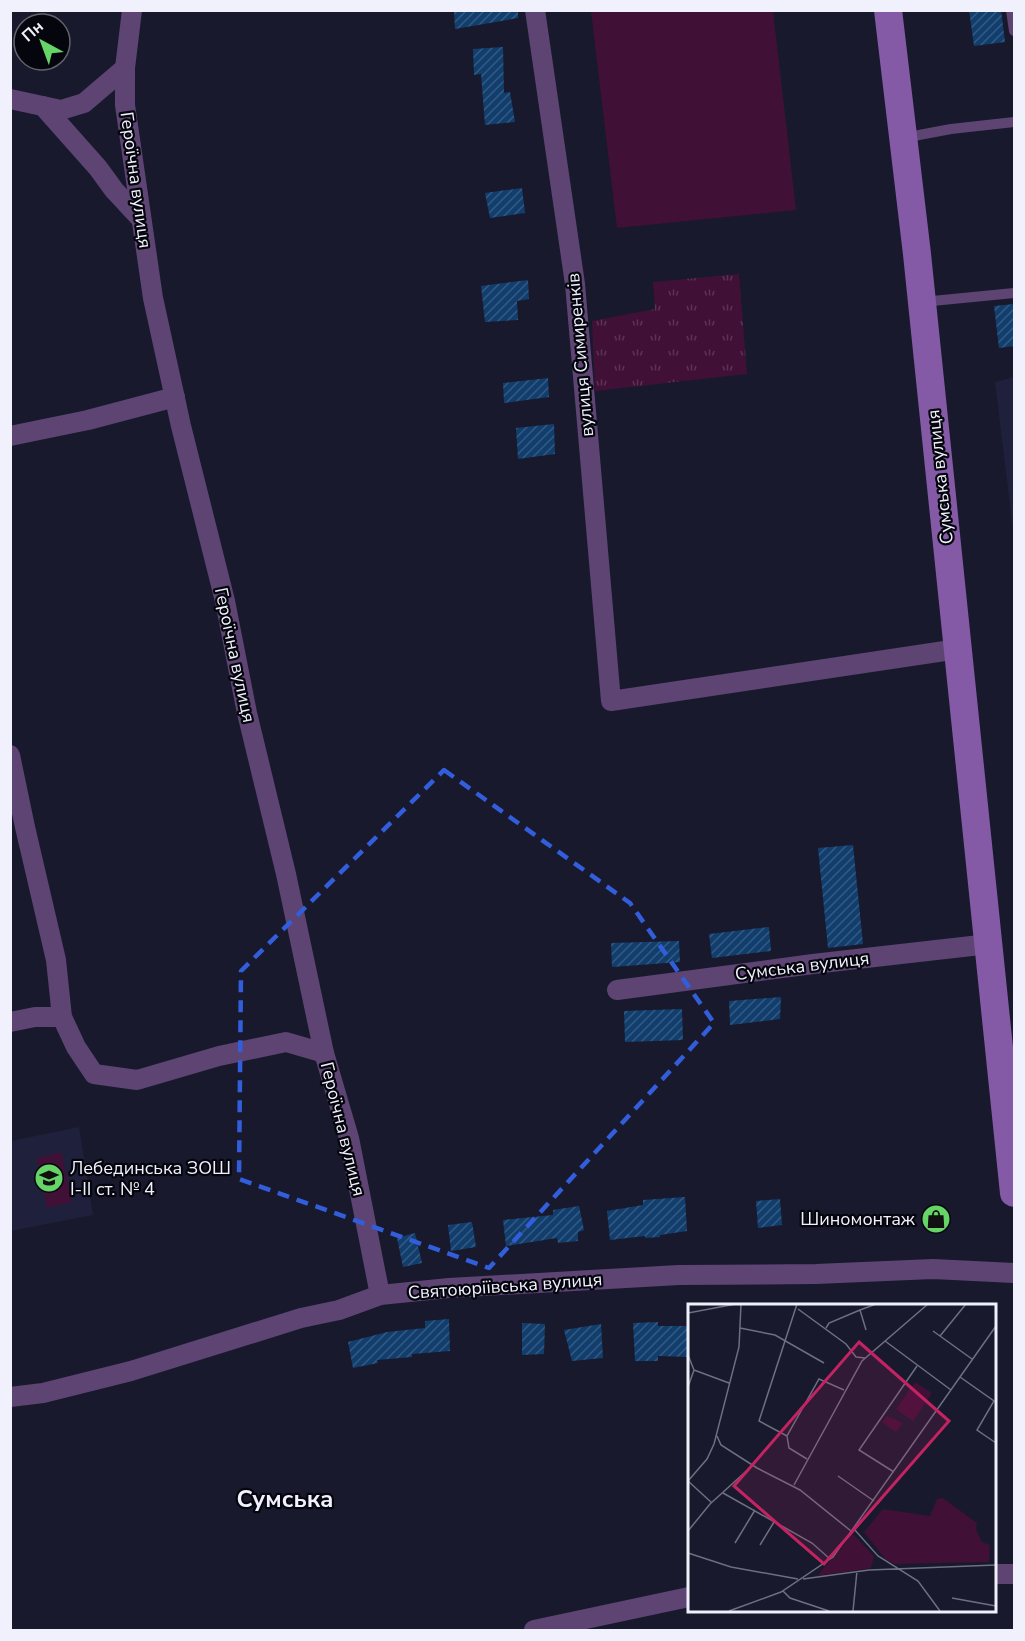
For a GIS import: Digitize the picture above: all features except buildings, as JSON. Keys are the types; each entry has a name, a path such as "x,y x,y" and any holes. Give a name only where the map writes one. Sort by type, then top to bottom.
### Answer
{"main road":[{"name":"Сумська вулиця","path":"888,10 958,649 1014,1192"}],"street":[{"name":"Героїчна вулиця","path":"132,10 125,68 125,105 153,298 225,601 247,713 286,874 324,1053 349,1138 380,1295"},
{"name":"вулиця Симиренків","path":"535,10 575,284 611,701 958,649"},
{"path":"10,99 61,110 84,103 125,68"},
{"path":"43,106 99,168 114,190 141,218"},
{"path":"10,436 88,420 175,397"},
{"path":"10,755 56,960 62,1017 76,1047 94,1074 137,1080 219,1056 286,1042 324,1053"},
{"name":"Сумська вулиця","path":"617,990 813,963 989,944"},
{"path":"10,1022 35,1017 62,1017"},
{"name":"Святоюріївська вулиця","path":"10,1397 44,1393 131,1371 301,1318 339,1310 380,1295 448,1288 679,1275 816,1274 933,1269 1014,1273"},
{"path":"995,1574 1014,1574"},
{"path":"534,1630 688,1598"}],"lane":[{"path":"1011,10 1014,32"},
{"path":"903,138 951,129 1014,122"},
{"path":"921,302 1014,293"}],"highlighted area":[{"path":"444,770 630,903 714,1023 489,1268 239,1179 241,971"}],"shaded area":[{"path":"1014,377 1014,538 995,382"},
{"name":"Лебединська ЗОШ І-ІІ ст. № 4","path":"79,1127 93,1215 11,1231 11,1141"}],"green space":[{"path":"591,11 773,11 796,210 617,228"},
{"path":"739,274 747,374 595,391 592,321 655,309 653,282"},
{"path":"61,1152 72,1202 47,1208 37,1158"}],"place":[{"name":"Лебединська ЗОШ І-ІІ ст. № 4","path":"49,1178"},
{"name":"Шиномонтаж","path":"936,1219"}],"district":[{"name":"Сумська","path":"285,1499"}]}
